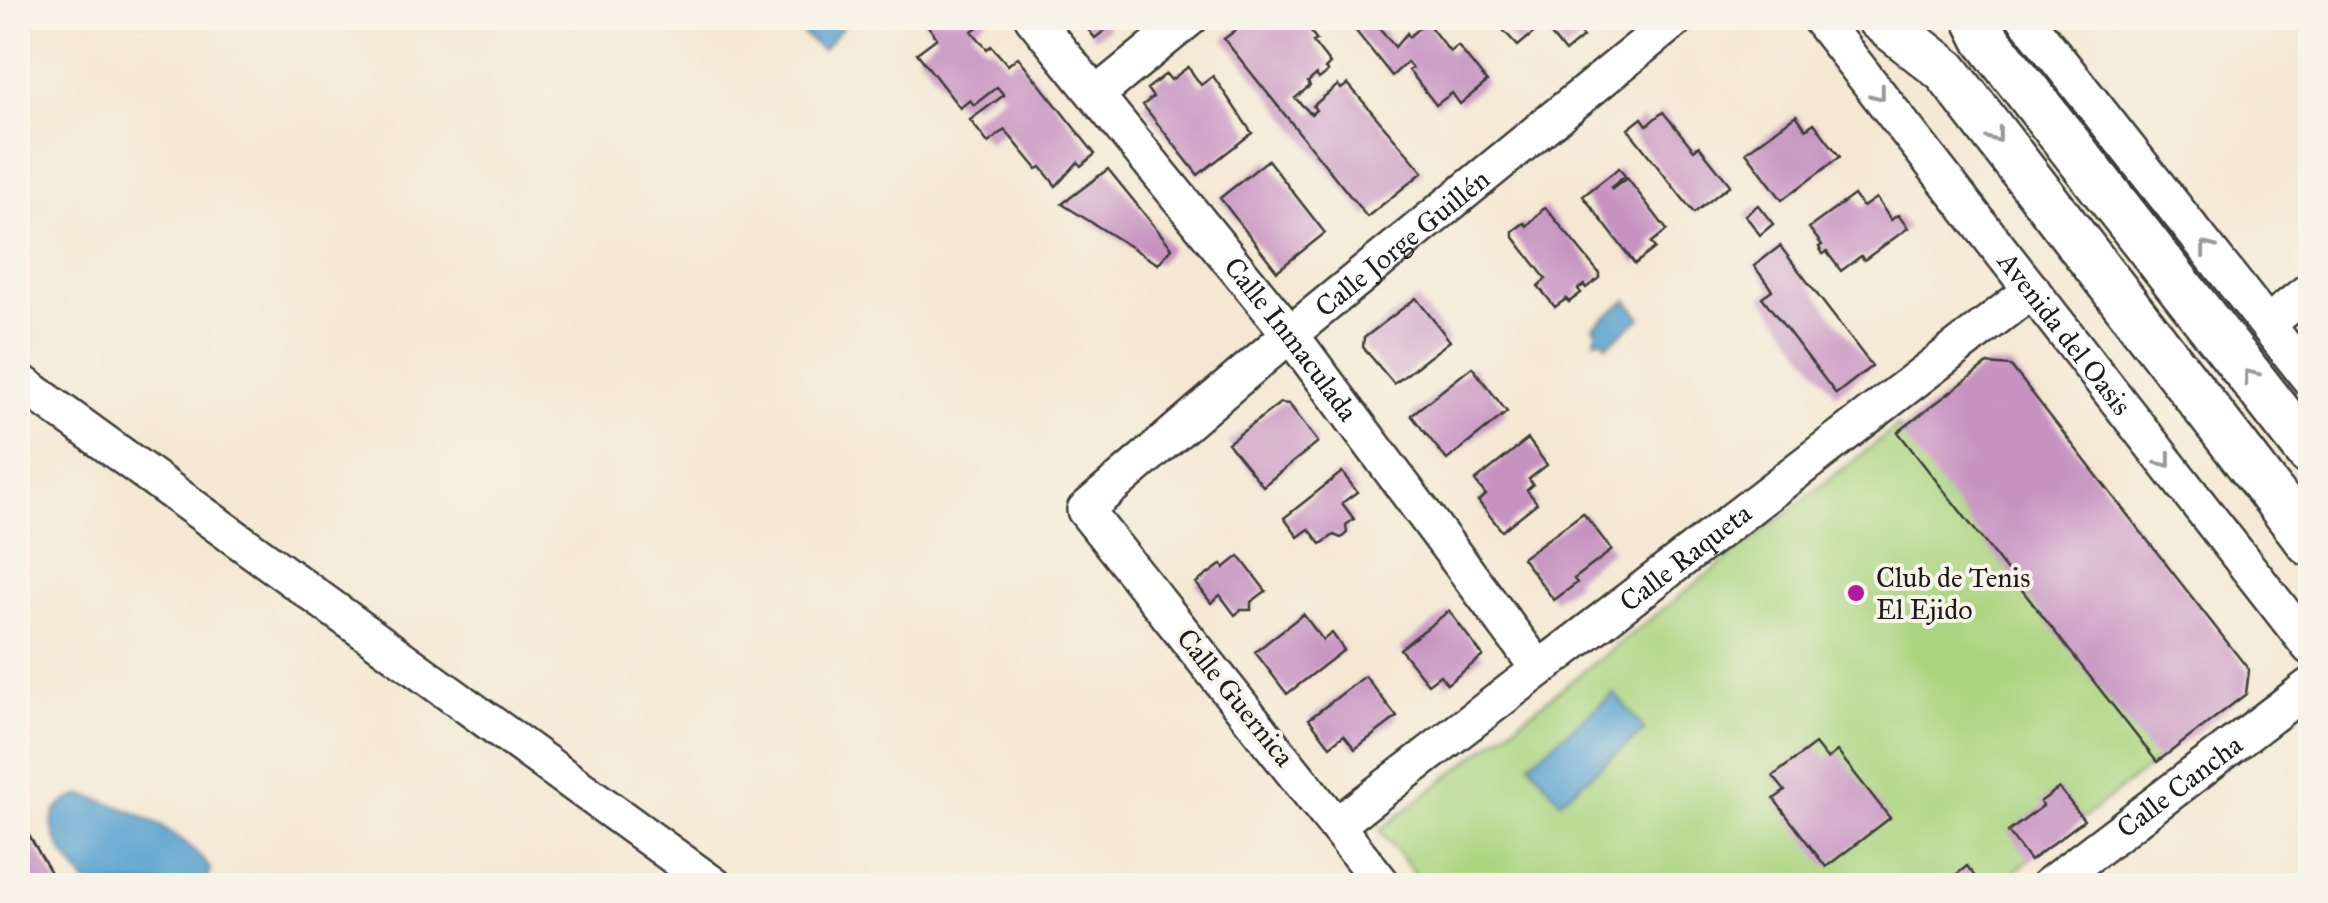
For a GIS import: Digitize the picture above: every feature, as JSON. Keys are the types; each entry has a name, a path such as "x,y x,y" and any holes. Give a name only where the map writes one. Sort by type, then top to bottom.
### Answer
{"main road":[{"path":"1879,18 1946,72 2310,544"},
{"path":"1976,18 1987,40 2310,453"}],"street":[{"name":"Calle Inmaculada","path":"1033,18 1290,334 1540,669"},
{"path":"1096,95 1190,18"},
{"name":"Calle Jorge Guillén","path":"1085,510 1290,334 1678,18"},
{"name":"Avenida del Oasis","path":"1820,18 2310,647"},
{"path":"2024,18 2267,324 2308,370"},
{"name":"Calle Raqueta","path":"1338,824 2032,290"},
{"path":"2267,324 2310,290"},
{"path":"18,380 716,886"},
{"name":"Calle Guernica","path":"1085,510 1384,886"},
{"name":"Calle Cancha","path":"2048,886 2310,686"}],"green space":[{"name":"Club de Tenis El Ejido","path":"1898,426 2158,760 1997,885 1423,885 1380,830"}],"water":[{"path":"817,18 850,18 822,50 803,34"},
{"path":"1627,300 1641,318 1607,345 1603,339 1595,340 1593,327"},
{"path":"1614,693 1645,730 1560,801 1530,763"},
{"path":"83,795 136,813 170,832 210,869 207,885 88,885 61,849 53,823 65,802"}],"building":[{"path":"922,18 986,18 972,31 1008,65 1018,57 1095,154 1081,166 1078,162 1056,186 1005,130 988,143 970,120 1004,95 997,87 974,105 970,100 960,108 917,53 937,38"},
{"path":"1079,18 1101,18 1109,27 1095,38"},
{"path":"1252,18 1303,18 1313,30 1317,40 1313,42 1330,64 1325,69 1328,72 1319,79 1316,75 1295,98 1311,114 1316,110 1313,106 1338,85 1341,89 1348,84 1423,172 1367,217 1224,39"},
{"path":"1372,18 1392,18 1378,26 1395,47 1407,33 1409,37 1419,28 1416,26 1424,19 1450,52 1458,46 1487,82 1460,104 1452,93 1436,105 1407,62 1392,76 1355,30"},
{"path":"1492,18 1567,18 1583,37 1565,52 1543,25 1518,46"},
{"path":"1188,67 1201,85 1213,76 1252,133 1198,175 1143,105 1153,97 1147,89 1166,74 1171,80"},
{"path":"1663,112 1694,150 1699,146 1730,185 1694,213 1628,129 1642,118 1647,125"},
{"path":"1796,115 1806,129 1814,123 1840,157 1782,200 1746,152"},
{"path":"1268,160 1325,233 1277,271 1220,198"},
{"path":"1619,168 1625,176 1612,189 1627,178 1667,230 1651,243 1655,248 1635,264 1583,196"},
{"path":"1108,169 1172,248 1158,264 1062,204"},
{"path":"1854,195 1863,207 1876,198 1891,220 1898,215 1908,228 1864,260 1861,256 1841,271 1827,252 1823,254 1819,247 1822,245 1809,228"},
{"path":"1758,205 1773,224 1760,235 1745,215"},
{"path":"1545,207 1599,273 1599,278 1586,288 1584,285 1578,289 1581,293 1555,307 1538,286 1546,279 1513,236 1513,231 1524,223 1527,226"},
{"path":"1780,246 1872,366 1836,394 1762,297 1772,290 1754,266"},
{"path":"1416,298 1450,341 1394,384 1363,347 1364,338"},
{"path":"1987,364 2011,366 2249,670 2246,694 2157,762 1898,432"},
{"path":"1472,367 1507,412 1447,460 1411,415"},
{"path":"1280,403 1289,404 1318,442 1263,486 1228,443"},
{"path":"1528,439 1547,465 1529,479 1533,485 1527,490 1537,503 1502,531 1478,501 1486,495 1475,481"},
{"path":"1342,472 1357,492 1342,503 1354,519 1346,525 1347,533 1341,538 1334,535 1321,544 1309,529 1298,537 1284,518"},
{"path":"1583,513 1612,550 1554,600 1522,558"},
{"path":"1239,556 1266,591 1251,602 1251,610 1235,615 1220,595 1211,603 1196,583"},
{"path":"1449,611 1483,656 1447,684 1440,675 1428,684 1400,649"},
{"path":"1303,614 1323,640 1332,633 1344,650 1287,694 1255,652"},
{"path":"1365,676 1397,717 1355,749 1344,735 1330,746 1309,719"},
{"path":"1815,744 1827,759 1837,751 1890,818 1826,867 1774,799 1785,791 1773,776"},
{"path":"2059,788 2084,820 2030,861 2008,832 2043,806 2040,802"},
{"path":"18,817 59,886 18,886"},
{"path":"1967,866 1982,886 1942,886"}],"place":[{"name":"Club de Tenis El Ejido","path":"1856,593"}]}
